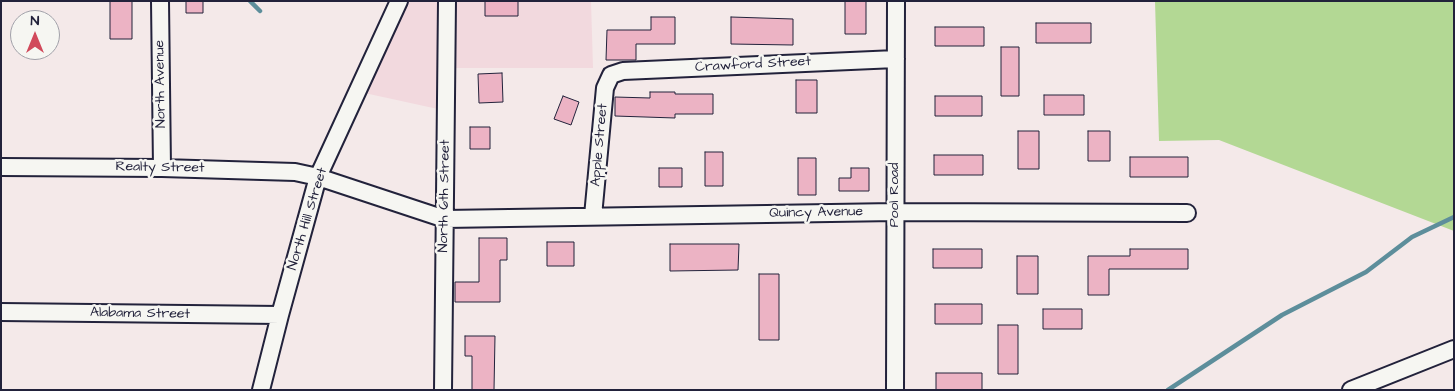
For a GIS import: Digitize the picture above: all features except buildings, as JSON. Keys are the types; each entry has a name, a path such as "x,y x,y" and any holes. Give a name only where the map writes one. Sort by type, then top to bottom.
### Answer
{"street":[{"name":"North Avenue","path":"160,1 162,168"},
{"name":"North Hill Street","path":"261,390 318,177 399,1"},
{"name":"North 6th Street","path":"443,390 447,1"},
{"name":"Pool Road","path":"895,390 896,1"},
{"name":"Crawford Street","path":"611,75 623,71 896,59"},
{"name":"Apple Street","path":"593,216 605,88 611,75"},
{"name":"Realty Street","path":"1,167 162,168 295,172 318,177 445,219"},
{"name":"Quincy Avenue","path":"445,219 895,212 1187,213"},
{"name":"Alabama Street","path":"1,312 280,316"},
{"path":"1351,390 1454,349"}],"shaded area":[{"path":"405,1 591,1 593,68 448,68 447,111 360,92"}],"green space":[{"path":"1155,1 1454,1 1454,231 1219,140 1159,141"}],"waterway":[{"path":"250,1 260,11"},
{"path":"1168,390 1282,315 1366,272 1412,237 1454,217"}]}
